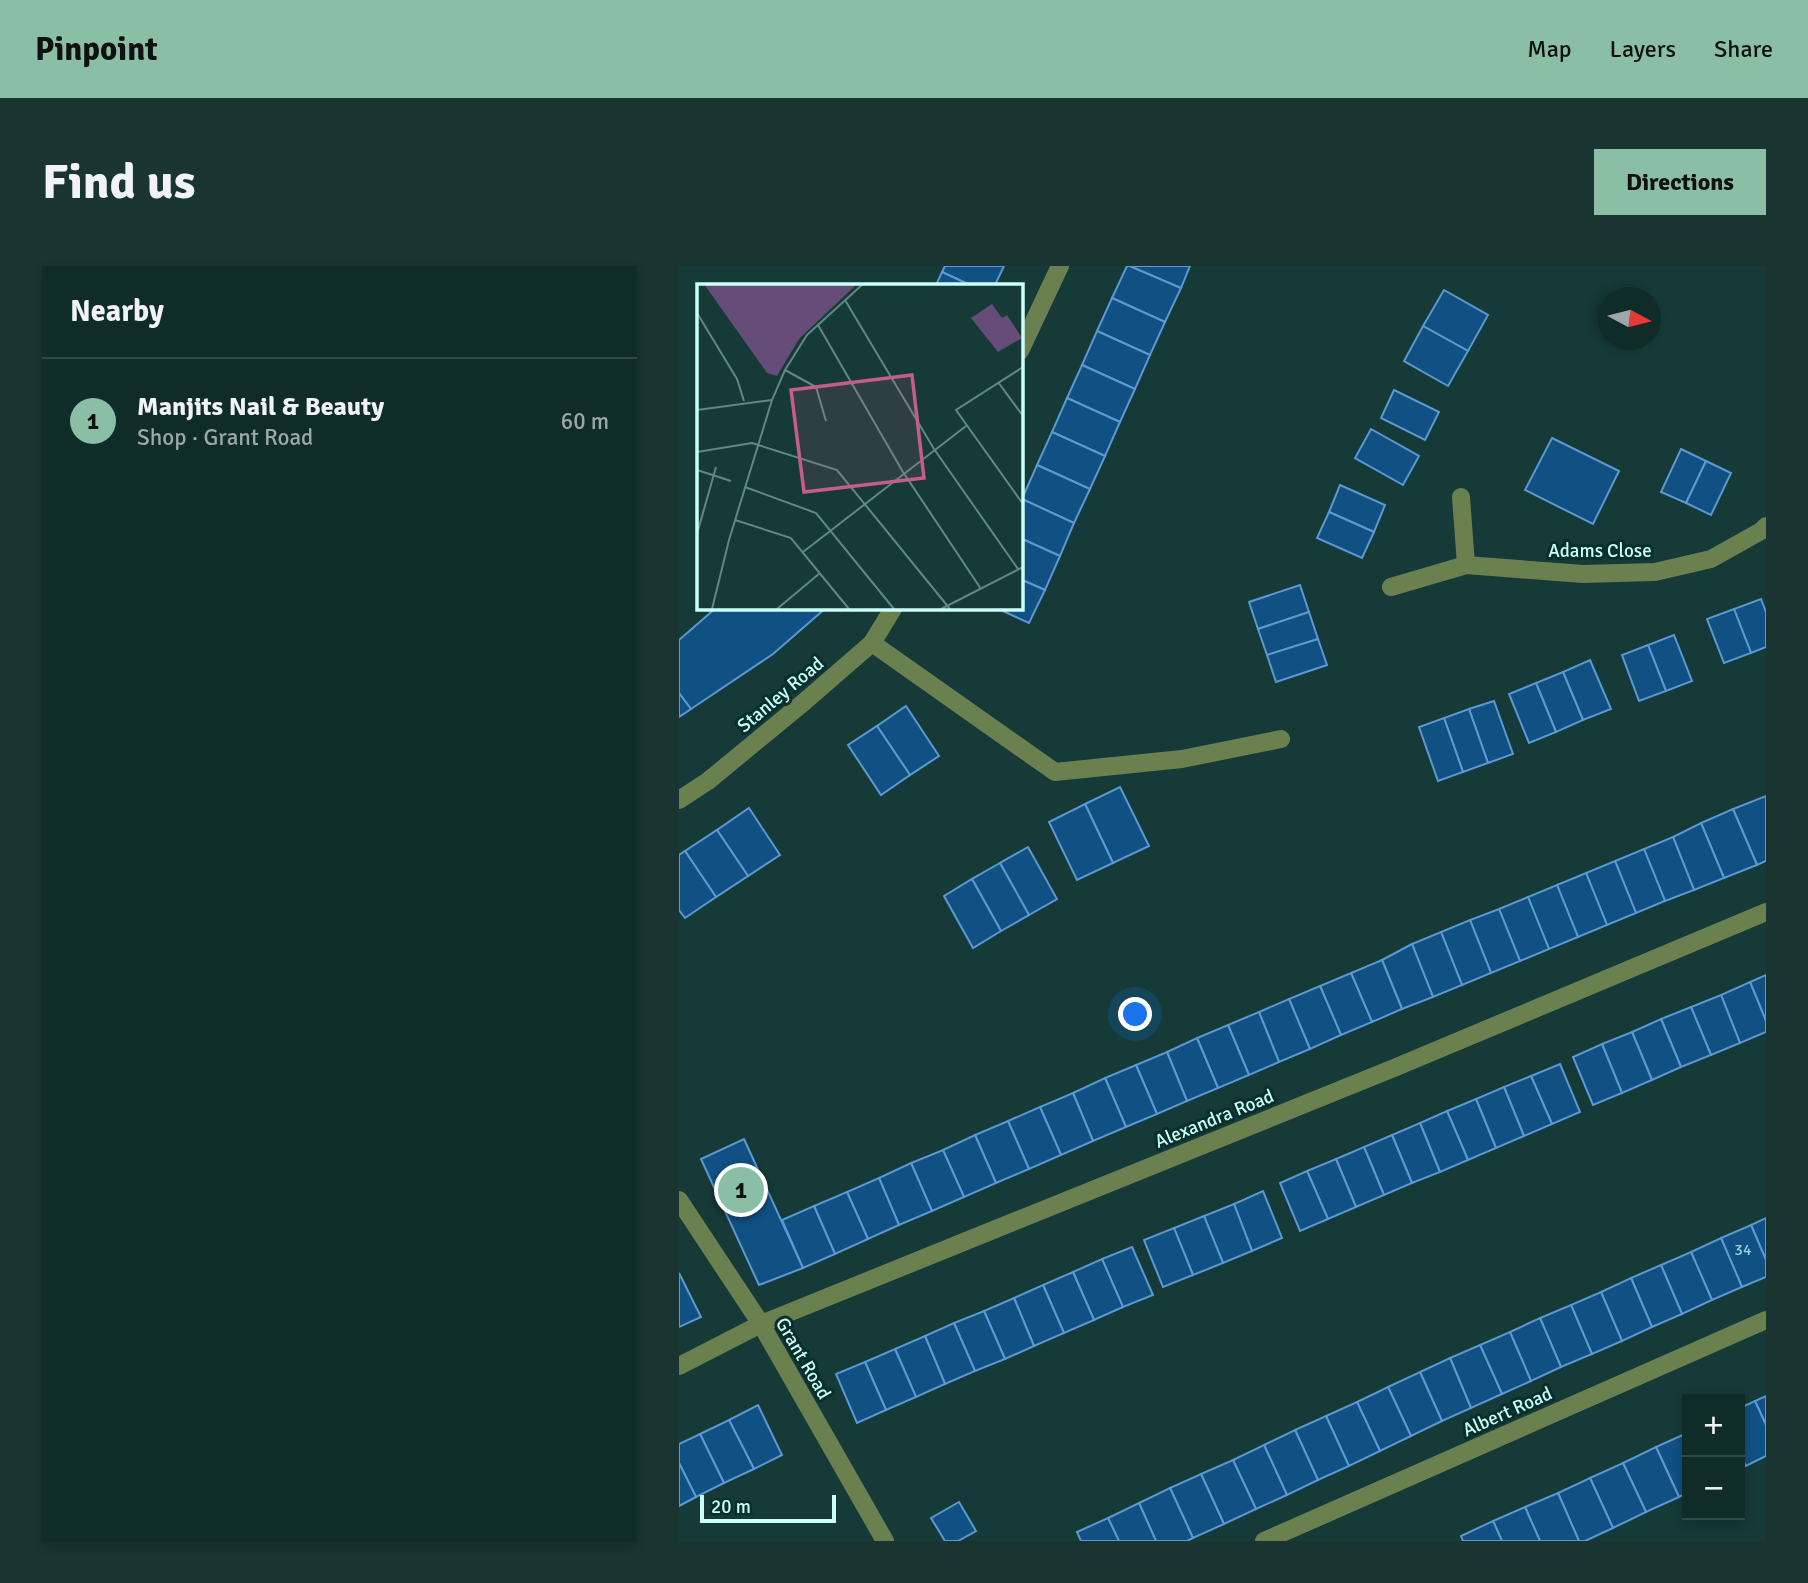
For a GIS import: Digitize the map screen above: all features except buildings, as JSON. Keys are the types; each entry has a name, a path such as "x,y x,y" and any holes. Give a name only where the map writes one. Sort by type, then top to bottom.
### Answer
{"street":[{"path":"1022,347 1061,266"},
{"path":"1461,497 1466,565"},
{"name":"Adams Close","path":"1391,586 1466,565 1583,574 1655,572 1711,559 1766,526"},
{"name":"Stanley Road","path":"679,800 719,772 872,643 893,609"},
{"path":"872,643 1055,772 1182,760 1281,739"},
{"name":"Alexandra Road","path":"679,1366 761,1324 1381,1073 1766,912"},
{"name":"Grant Road","path":"679,1200 761,1324 885,1541"},
{"name":"Albert Road","path":"1264,1541 1766,1320"}],"place":[{"name":"Manjits Nail & Beauty","path":"741,1190"}]}
